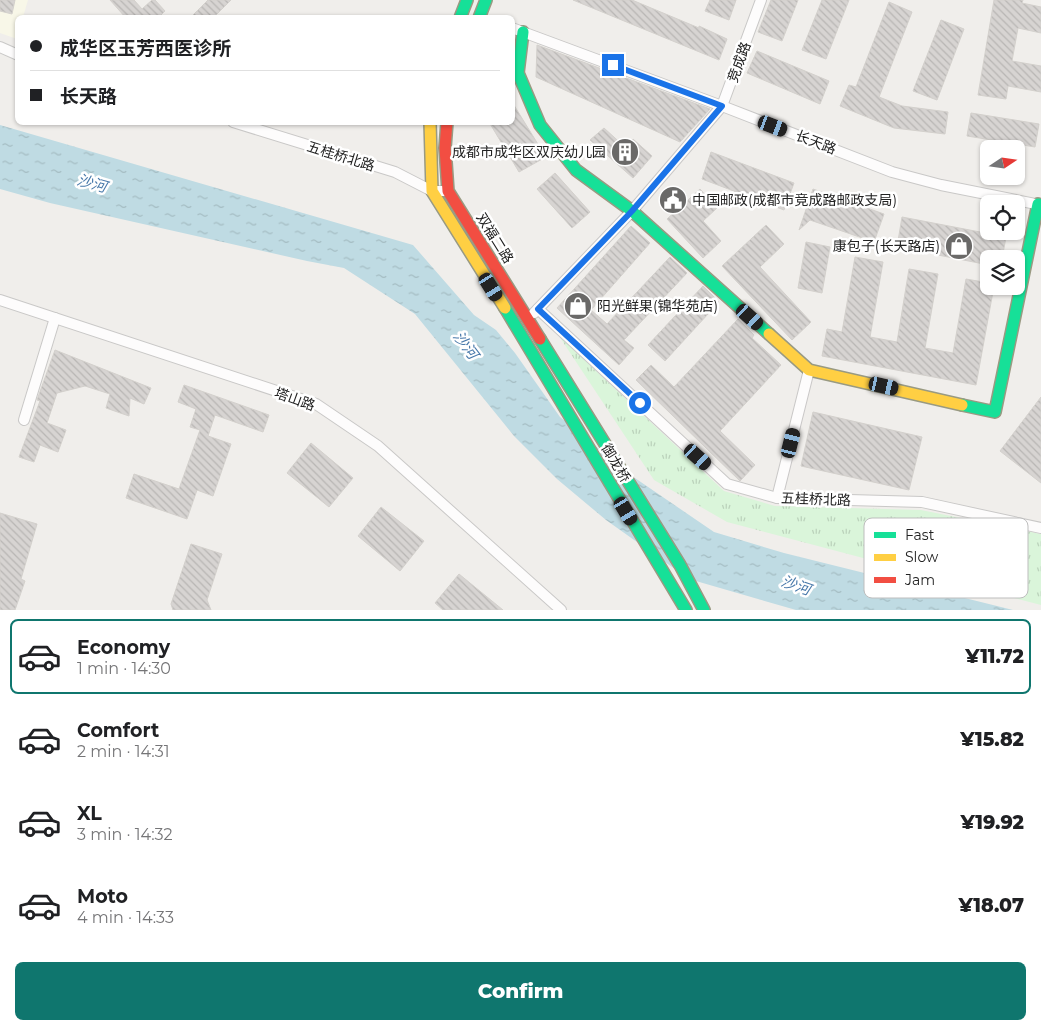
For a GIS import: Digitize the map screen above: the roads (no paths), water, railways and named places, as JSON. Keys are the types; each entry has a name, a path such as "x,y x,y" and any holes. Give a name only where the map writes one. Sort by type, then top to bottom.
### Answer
{"main road":[{"path":"461,14 467,0"},
{"path":"481,15 486,0"},
{"path":"518,30 518,73 540,125 576,170 632,211 810,370 995,412 1039,205"},
{"path":"430,125 432,191"},
{"name":"双福二路","path":"447,125 448,191 554,359"},
{"name":"御龙桥","path":"432,191 520,332 686,610"},
{"name":"御龙桥","path":"554,359 680,565 704,610"}],"street":[{"name":"竞成路","path":"528,319 632,211 722,106 761,0"},
{"name":"长天路","path":"518,30 892,172 941,185 1039,205"},
{"path":"0,47 15,54"},
{"name":"五桂桥北路","path":"242,125 396,172 432,191 448,191"},
{"name":"塔山路","path":"0,300 316,404 378,446 561,610"},
{"name":"五桂桥北路","path":"538,309 727,484 777,498 922,502 995,518"},
{"path":"24,420 55,318"},
{"path":"777,498 810,370"},
{"name":"五桂桥北路","path":"1028,525 1041,528"}],"water":[{"name":"沙河","path":"0,125 413,245 474,315 496,330 515,353 560,417 632,476 714,532 784,553 864,573 864,598 965,598 1013,610 796,610 689,579 606,520 557,479 514,436 415,314 344,268 50,203 0,189"}],"place":[{"name":"成都市成华区双庆幼儿园","path":"625,152"},
{"name":"中国邮政(成都市竞成路邮政支局)","path":"673,200"},
{"name":"康包子(长天路店)","path":"959,246"},
{"name":"阳光鲜果(锦华苑店)","path":"578,306"}]}
